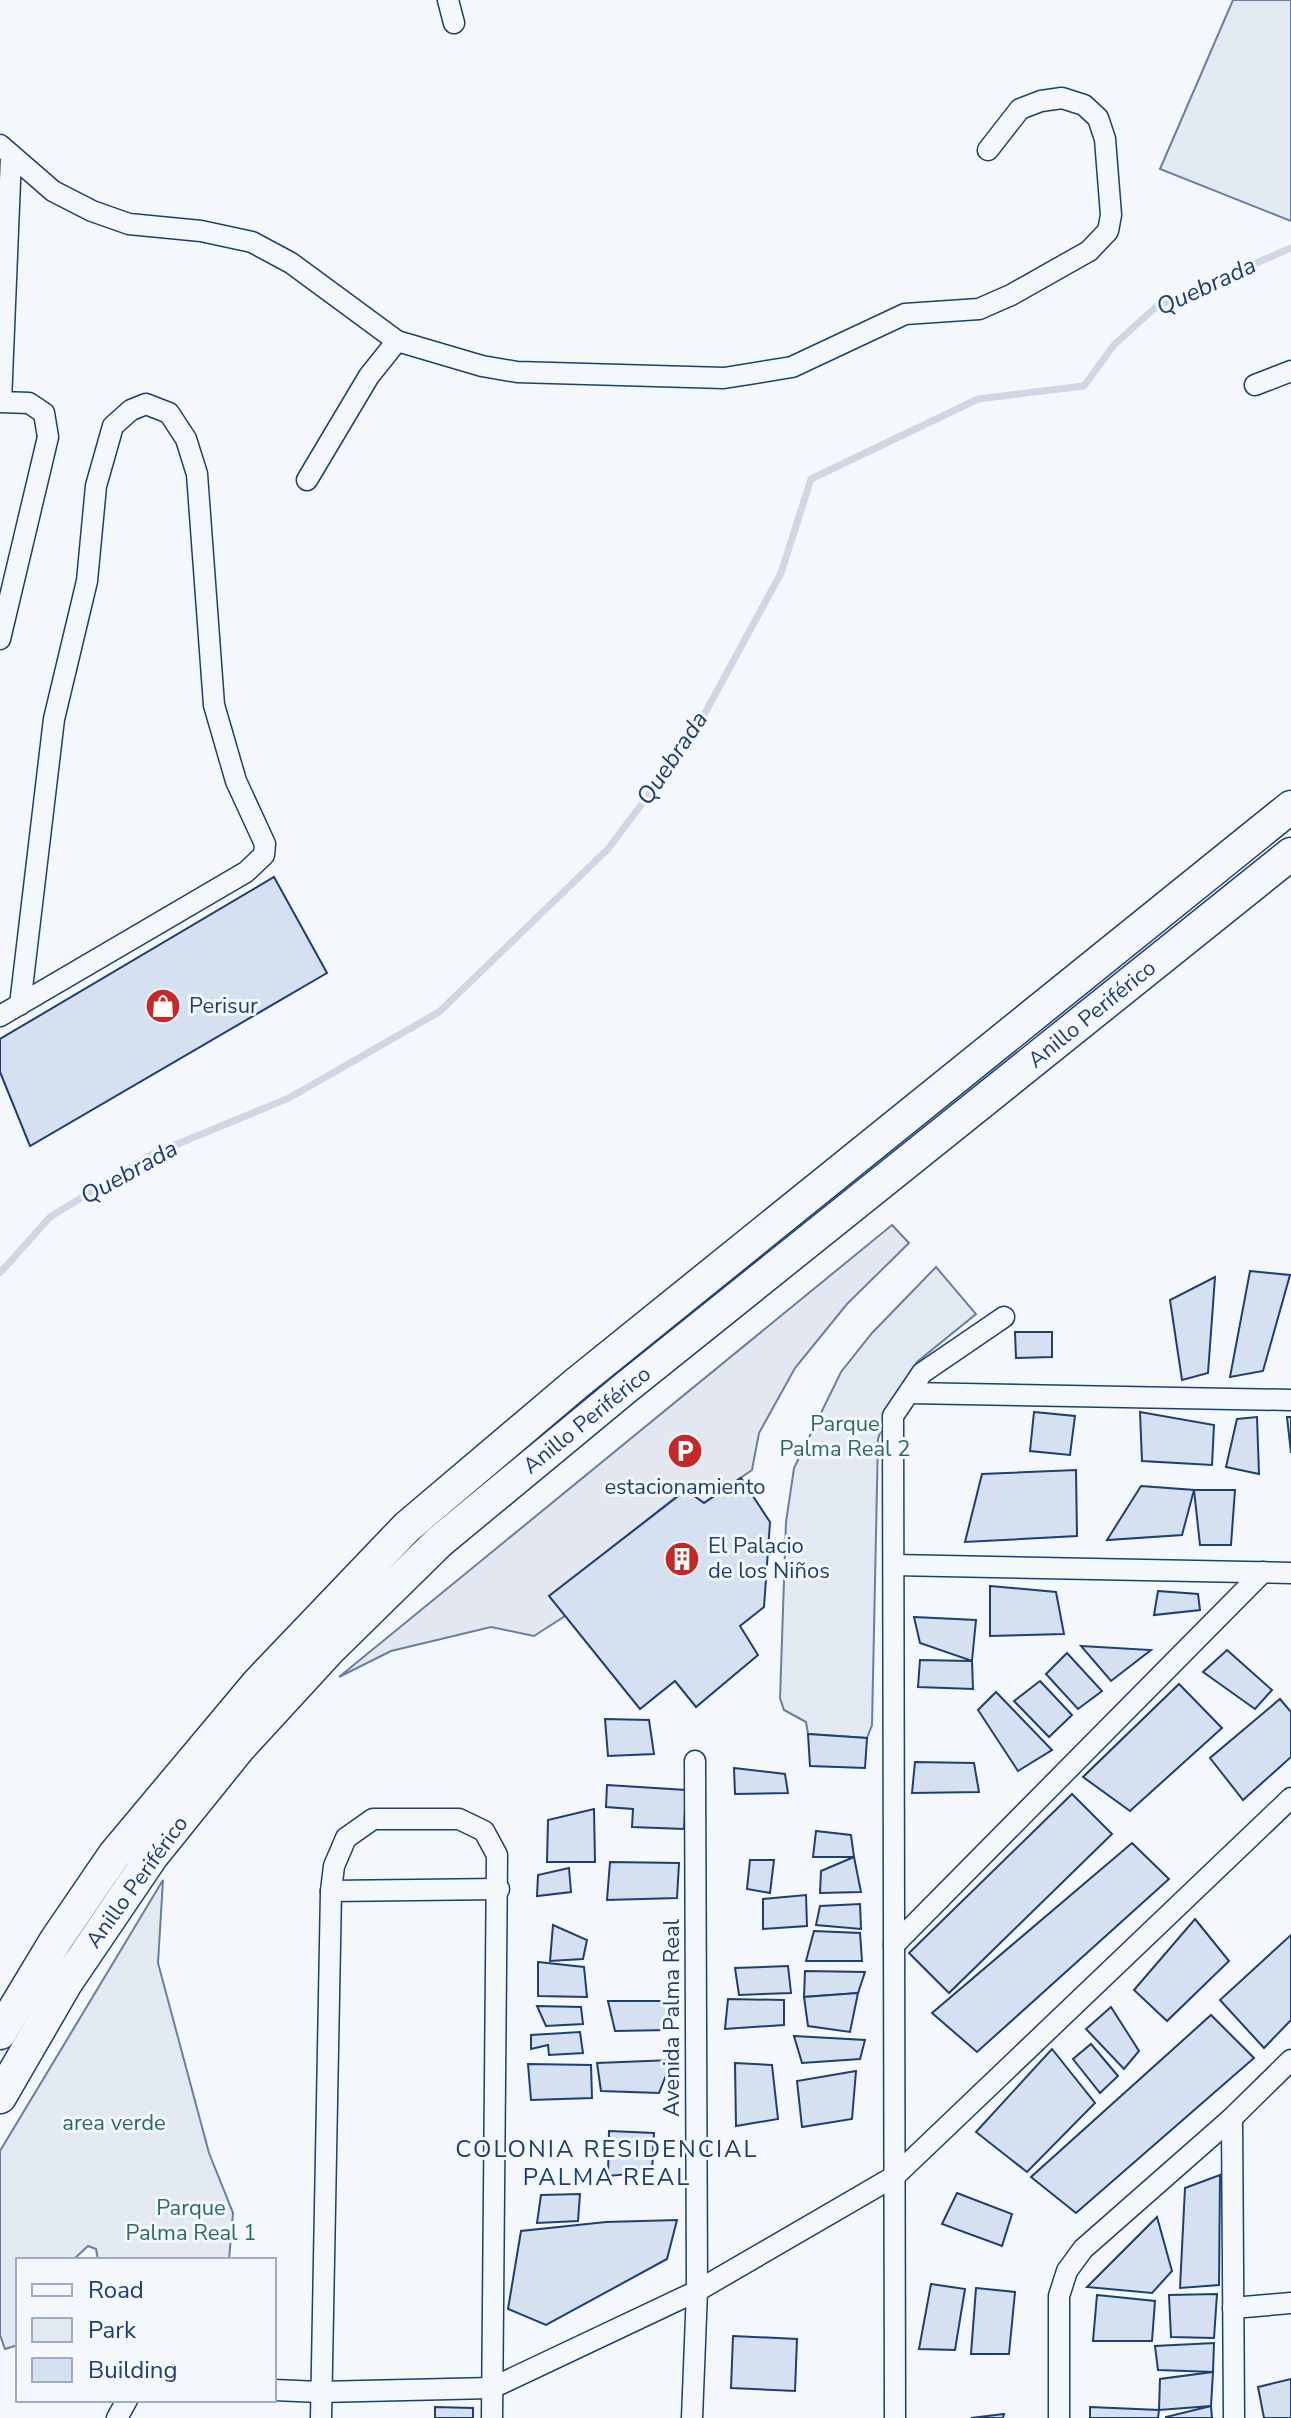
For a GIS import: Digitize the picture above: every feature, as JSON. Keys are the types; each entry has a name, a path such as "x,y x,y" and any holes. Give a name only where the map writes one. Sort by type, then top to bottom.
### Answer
{"highway":[{"name":"Anillo Periférico","path":"0,2033 56,1940 114,1855 258,1683 407,1527 577,1383 1291,807"},
{"name":"Anillo Periférico","path":"0,2097 66,1983 152,1856 239,1748 331,1648 439,1542 636,1379 1291,854"},
{"path":"0,1996 56,1940"}],"street":[{"path":"448,0 454,23"},
{"path":"6,151 53,191 92,211 129,224 201,231 252,242 291,263 397,341 482,366 517,372 724,378 792,367 905,314 979,309 1011,295 1089,251 1108,231 1111,215 1105,139 1098,118 1084,105 1062,98 1041,101 1020,109 988,150"},
{"path":"0,639 48,437 44,413 29,403 1,405 6,151"},
{"path":"307,480 369,376 397,341"},
{"path":"1255,385 1291,371"},
{"path":"0,1016 20,1005 246,872 264,855 265,844 236,781 214,705 197,474 186,439 169,413 146,404 131,410 113,426 96,486 87,581 54,719 20,1005"},
{"path":"895,2418 893,1416 922,1373 1004,1317"},
{"path":"909,1393 1291,1400"},
{"path":"894,1565 1291,1573"},
{"path":"894,1945 1263,1572"},
{"name":"Avenida Palma Real","path":"692,2418 697,2291 695,1761"},
{"path":"276,2390 492,2388 697,2291 895,2176 1291,1798"},
{"path":"321,2418 331,1891 334,1866 346,1838 373,1819 459,1819 484,1831 497,1855 499,1889 492,2418"},
{"path":"331,1891 499,1889"},
{"path":"1059,2418 1059,2296 1067,2271 1083,2249 1232,2118 1291,2060"},
{"path":"1232,2118 1234,2418"},
{"path":"1233,2308 1291,2303"}],"green space":[{"path":"1233,0 1291,0 1291,221 1160,169"},
{"name":"Parque Palma Real 2","path":"936,1267 976,1314 917,1362 891,1402 878,1439 872,1725 867,1738 808,1734 806,1722 784,1710 780,1698 786,1522 794,1468 841,1372 872,1333"},
{"name":"area verde","path":"163,1880 158,1963 209,2153 233,2213 229,2258 98,2258 96,2249 88,2246 75,2258 16,2258 16,2346 5,2349 0,2335 0,2151"}],"shaded area":[{"name":"estacionamiento","path":"892,1225 909,1243 847,1304 795,1368 759,1433 752,1470 704,1503 685,1490 550,1596 565,1616 534,1636 491,1627 391,1651 339,1677"}],"building":[{"name":"Perisur","path":"274,877 327,973 30,1146 0,1072 0,1039"},
{"path":"1250,1271 1290,1275 1263,1371 1230,1377"},
{"path":"1215,1277 1208,1373 1182,1380 1170,1300"},
{"path":"1015,1332 1052,1332 1052,1357 1016,1358"},
{"path":"1034,1412 1075,1416 1070,1455 1030,1451"},
{"path":"1140,1412 1214,1425 1212,1465 1142,1461"},
{"path":"1257,1417 1259,1474 1226,1467 1237,1419"},
{"path":"1287,1417 1291,1417 1291,1453"},
{"path":"1076,1470 1077,1536 965,1542 982,1474"},
{"name":"El Palacio de los Niños","path":"741,1478 770,1522 764,1607 740,1626 758,1655 696,1707 675,1681 640,1709 549,1596 686,1490 704,1503"},
{"path":"1141,1486 1194,1490 1182,1535 1107,1540"},
{"path":"1194,1490 1235,1490 1231,1545 1200,1545"},
{"path":"990,1586 1056,1592 1064,1634 990,1636"},
{"path":"1158,1591 1198,1594 1200,1610 1154,1615"},
{"path":"914,1617 976,1620 972,1661 920,1643"},
{"path":"1081,1646 1151,1650 1111,1681"},
{"path":"1227,1650 1272,1690 1255,1709 1203,1672"},
{"path":"1067,1653 1102,1691 1078,1709 1046,1674"},
{"path":"920,1660 972,1661 973,1689 918,1687"},
{"path":"1040,1681 1072,1715 1049,1737 1014,1701"},
{"path":"1179,1684 1222,1728 1130,1811 1083,1777"},
{"path":"996,1692 1052,1750 1018,1771 978,1710"},
{"path":"1280,1699 1291,1712 1291,1757 1243,1800 1210,1758"},
{"path":"605,1719 649,1720 654,1754 608,1756"},
{"path":"808,1734 867,1738 865,1768 810,1766"},
{"path":"915,1762 974,1763 979,1792 912,1793"},
{"path":"734,1768 785,1774 788,1793 735,1794"},
{"path":"607,1785 686,1790 684,1829 632,1827 633,1809 606,1807"},
{"path":"1072,1794 1112,1834 949,1993 909,1953"},
{"path":"594,1809 595,1862 547,1862 548,1820"},
{"path":"816,1831 851,1835 854,1857 813,1857"},
{"path":"1132,1843 1169,1879 977,2052 932,2013"},
{"path":"854,1857 861,1892 820,1893 821,1871"},
{"path":"750,1860 774,1860 770,1893 747,1889"},
{"path":"610,1862 679,1863 677,1898 607,1900"},
{"path":"569,1868 571,1892 537,1896 538,1875"},
{"path":"806,1895 807,1926 763,1929 763,1899"},
{"path":"860,1904 861,1929 816,1925 820,1906"},
{"path":"1195,1919 1229,1961 1167,2021 1134,1990"},
{"path":"553,1925 587,1940 583,1959 550,1961"},
{"path":"814,1931 860,1933 862,1961 806,1961"},
{"path":"1291,1935 1291,2020 1264,2048 1220,2000"},
{"path":"538,1962 584,1967 587,1997 538,1996"},
{"path":"788,1966 791,1993 739,1995 735,1968"},
{"path":"805,1971 865,1972 858,1993 804,1997"},
{"path":"858,1993 850,2032 808,2026 804,1997"},
{"path":"728,1999 784,2000 784,2025 725,2029"},
{"path":"608,2001 672,2001 669,2030 615,2031"},
{"path":"537,2006 581,2007 583,2024 546,2026"},
{"path":"1111,2007 1139,2051 1124,2069 1086,2029"},
{"path":"1211,2015 1254,2058 1076,2213 1031,2177"},
{"path":"580,2032 583,2053 549,2055 548,2045 531,2049 531,2035"},
{"path":"794,2036 865,2040 860,2059 802,2063"},
{"path":"1091,2044 1118,2076 1100,2093 1073,2059"},
{"path":"1052,2049 1095,2103 1027,2172 976,2132"},
{"path":"672,2060 659,2093 601,2091 597,2063"},
{"path":"735,2063 772,2065 778,2119 736,2126"},
{"path":"528,2064 591,2065 592,2098 531,2100"},
{"path":"856,2071 852,2119 802,2127 797,2081"},
{"path":"609,2131 654,2133 652,2172 608,2176"},
{"path":"1220,2175 1219,2285 1180,2288 1185,2188"},
{"path":"957,2193 1012,2214 1002,2246 942,2224"},
{"path":"580,2194 578,2221 537,2223 541,2195"},
{"path":"1157,2217 1172,2271 1152,2293 1087,2287"},
{"path":"677,2220 667,2259 546,2325 508,2309 521,2231 606,2222"},
{"path":"931,2284 965,2289 955,2350 919,2349"},
{"path":"976,2288 1015,2292 1009,2354 971,2354"},
{"path":"1217,2294 1214,2338 1171,2337 1169,2295"},
{"path":"1097,2295 1155,2301 1152,2341 1093,2341"},
{"path":"733,2336 797,2339 795,2391 731,2388"},
{"path":"1214,2343 1213,2372 1158,2370 1155,2346"},
{"path":"1213,2372 1211,2406 1159,2410 1160,2379"},
{"path":"1291,2379 1291,2418 1264,2418 1258,2387"},
{"path":"1211,2406 1212,2418 1166,2418 1166,2417"},
{"path":"435,2407 473,2408 473,2418 435,2418"},
{"path":"1090,2407 1159,2410 1158,2418 1090,2418"},
{"path":"1004,2414 1003,2418 971,2418"}],"waterway":[{"name":"Quebrada","path":"0,1273 50,1217 151,1155 289,1098 439,1012 608,849 692,737 781,573 811,479 978,399 1084,386 1114,345 1157,306 1291,248"}],"place":[{"name":"Perisur","path":"163,1006"},
{"name":"estacionamiento","path":"685,1451"},
{"name":"El Palacio de los Niños","path":"682,1559"}],"district":[{"name":"COLONIA RESIDENCIAL PALMA REAL","path":"607,2163"}],"park label":[{"name":"Parque Palma Real 1","path":"191,2220"}]}
